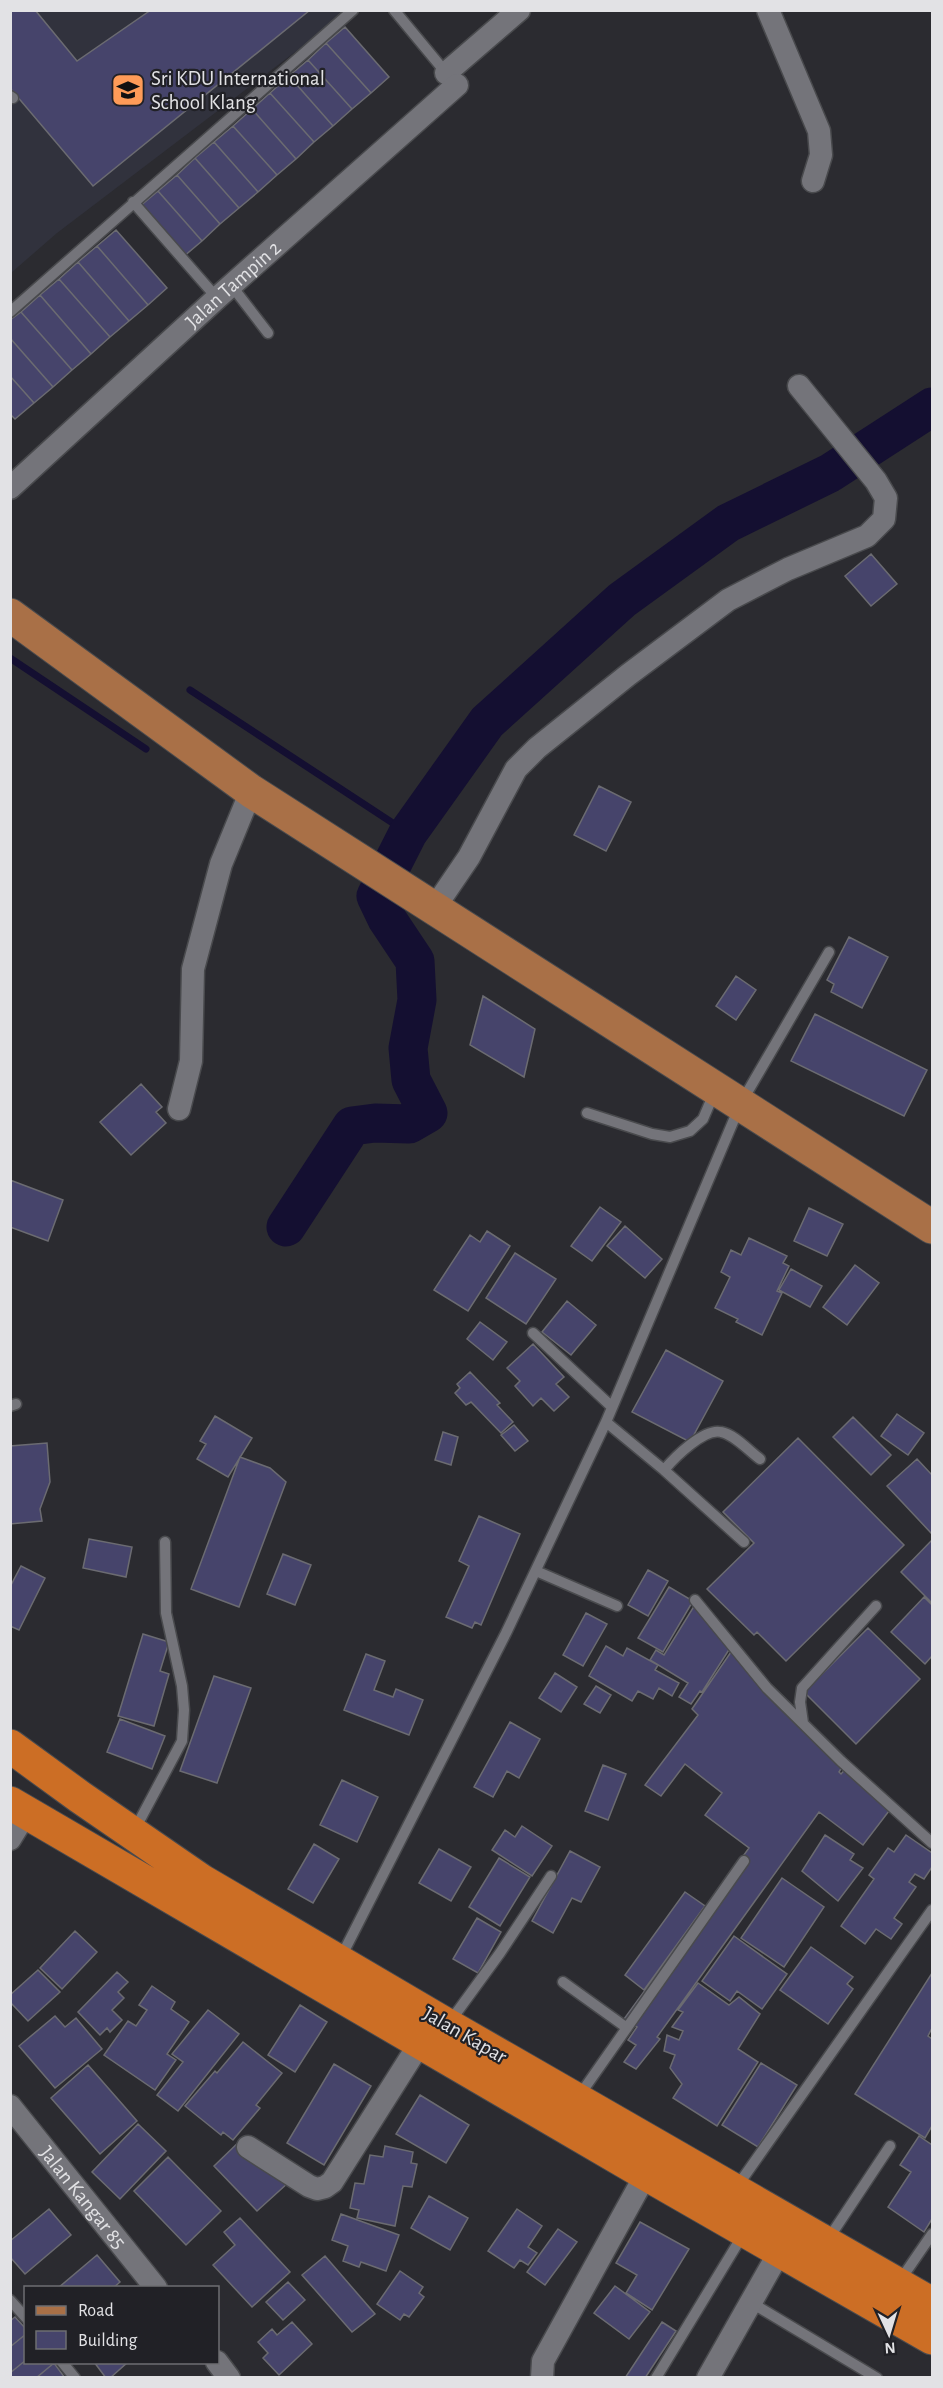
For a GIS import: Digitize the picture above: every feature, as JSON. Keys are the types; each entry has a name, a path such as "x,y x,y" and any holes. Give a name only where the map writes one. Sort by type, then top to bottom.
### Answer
{"highway":[{"name":"Jalan Kapar","path":"10,1746 202,1881 338,1962 434,2034 646,2174 781,2249 933,2338"},
{"name":"Jalan Kapar","path":"16,1818 434,2034 577,2099 825,2244 933,2304"}],"main road":[{"path":"10,615 251,791 339,845 933,1227"}],"street":[{"name":"Jalan Tampin 2","path":"10,488 452,79 519,10"},
{"path":"768,10 819,131 821,155 813,181"},
{"path":"424,901 469,857 516,769 537,748 628,675 729,600 788,569 867,536 884,519 886,498 876,481 799,386"},
{"path":"179,1109 191,1060 193,969 221,864 251,791"},
{"path":"248,2147 309,2186 317,2189 325,2187 342,2169 434,2034"},
{"name":"Jalan Kangar 85","path":"10,2106 154,2286"},
{"path":"542,2378 543,2361 646,2174"},
{"path":"708,2378 781,2249"},
{"path":"218,2364 229,2378"}],"lane":[{"path":"10,312 353,10"},
{"path":"394,10 452,79"},
{"path":"133,202 268,333"},
{"path":"587,1113 652,1134 670,1137 690,1131 729,1096 829,952"},
{"path":"338,1962 536,1571 606,1422 729,1096"},
{"path":"533,1334 612,1407"},
{"path":"606,1422 664,1470 744,1542"},
{"path":"664,1470 703,1436 712,1432 723,1432 760,1460"},
{"path":"132,1833 182,1741 184,1710 182,1686 165,1613 165,1542"},
{"path":"536,1571 617,1606"},
{"path":"696,1600 767,1688 841,1761 933,1843"},
{"path":"803,1723 800,1702 802,1688 876,1606"},
{"path":"577,2099 744,1861"},
{"path":"434,2034 500,1953 551,1876"},
{"path":"735,2190 933,1910"},
{"path":"563,1982 627,2028"},
{"path":"825,2244 859,2196 890,2146"},
{"path":"656,2378 745,2230"},
{"path":"897,2284 933,2234"},
{"path":"10,2300 24,2316"},
{"path":"750,2302 877,2378"},
{"path":"64,2364 75,2378"}],"shaded area":[{"name":"Sri KDU International School Klang","path":"11,11 349,11 57,233 11,273"}],"building":[{"name":"Sri KDU International School Klang","path":"10,10 35,10 77,61 151,10 310,10 93,186 10,88"},
{"path":"345,27 389,77 371,93 326,43"},
{"path":"326,43 371,93 352,109 308,60"},
{"path":"308,60 352,109 333,126 289,76"},
{"path":"289,76 333,126 314,142 270,93"},
{"path":"270,93 314,142 296,159 252,109"},
{"path":"252,109 296,159 277,175 233,126"},
{"path":"233,126 277,175 258,192 214,142"},
{"path":"214,142 258,192 239,208 195,158"},
{"path":"195,158 239,208 220,224 177,175"},
{"path":"177,175 220,224 202,241 158,191"},
{"path":"158,191 202,241 183,257 139,207"},
{"path":"116,230 167,288 148,305 97,246"},
{"path":"97,246 148,305 129,321 78,262"},
{"path":"78,262 129,321 110,337 59,279"},
{"path":"59,279 110,337 91,354 40,295"},
{"path":"40,295 91,354 72,370 21,312"},
{"path":"21,312 72,370 53,387 10,338 10,320"},
{"path":"10,338 53,387 34,403 10,376"},
{"path":"10,376 34,403 15,419 10,414"},
{"path":"871,554 897,584 871,606 845,576"},
{"path":"599,786 631,802 606,851 574,835"},
{"path":"849,937 888,957 862,1008 831,992 834,984 827,980"},
{"path":"736,976 756,990 736,1020 716,1006"},
{"path":"483,996 535,1029 524,1077 470,1045"},
{"path":"815,1014 927,1070 904,1116 791,1061"},
{"path":"141,1084 162,1107 156,1112 166,1123 131,1155 100,1122"},
{"path":"10,1180 63,1200 48,1241 10,1227"},
{"path":"600,1207 621,1222 592,1261 571,1246"},
{"path":"809,1208 843,1224 827,1256 794,1241"},
{"path":"625,1226 662,1259 645,1278 607,1246"},
{"path":"487,1231 510,1246 468,1311 434,1290 470,1235 480,1242"},
{"path":"749,1238 787,1256 783,1263 789,1266 777,1291 782,1293 762,1335 736,1322 738,1319 715,1308 730,1277 721,1272 731,1250 741,1255"},
{"path":"515,1253 556,1279 526,1324 486,1298"},
{"path":"855,1265 879,1283 847,1325 823,1307"},
{"path":"791,1269 822,1286 810,1307 779,1290"},
{"path":"567,1301 596,1325 571,1355 542,1332"},
{"path":"480,1322 507,1342 493,1360 467,1339"},
{"path":"533,1344 564,1377 556,1384 569,1397 554,1411 541,1398 533,1406 515,1386 520,1381 507,1368"},
{"path":"666,1350 723,1381 690,1442 632,1412"},
{"path":"470,1372 500,1403 497,1405 513,1422 501,1433 471,1402 466,1405 455,1393 460,1388 457,1384"},
{"path":"897,1414 924,1433 908,1455 881,1436"},
{"path":"215,1416 252,1438 228,1477 197,1459 206,1444 200,1441"},
{"path":"853,1417 891,1455 871,1475 833,1437"},
{"path":"514,1425 528,1441 515,1451 501,1435"},
{"path":"443,1432 458,1437 451,1465 435,1460"},
{"path":"798,1438 904,1545 786,1661 757,1632 754,1635 707,1589 754,1543 723,1512"},
{"path":"47,1443 50,1482 40,1509 42,1521 10,1524 10,1446"},
{"path":"240,1457 270,1468 286,1482 239,1607 191,1589"},
{"path":"917,1459 932,1475 932,1534 887,1486"},
{"path":"479,1516 520,1534 481,1625 475,1622 472,1628 446,1617 469,1566 459,1561"},
{"path":"89,1539 132,1547 126,1577 83,1568"},
{"path":"932,1542 932,1603 901,1572"},
{"path":"283,1554 311,1565 295,1605 267,1594"},
{"path":"21,1566 45,1578 19,1630 10,1626 10,1587"},
{"path":"648,1570 668,1581 648,1616 628,1605"},
{"path":"669,1587 693,1601 663,1652 638,1638"},
{"path":"924,1597 932,1605 932,1656 925,1664 891,1632"},
{"path":"696,1603 732,1645 702,1692 700,1691 691,1704 679,1697 688,1683 650,1660 656,1650 664,1655"},
{"path":"586,1613 607,1624 583,1666 563,1655"},
{"path":"868,1628 920,1679 856,1744 804,1692"},
{"path":"143,1634 169,1642 160,1671 169,1674 154,1726 118,1716"},
{"path":"606,1646 623,1656 627,1648 658,1665 655,1670 679,1683 672,1696 659,1688 653,1699 638,1691 632,1701 589,1676"},
{"path":"733,1649 844,1764 839,1772 841,1774 849,1765 892,1807 863,1845 819,1812 657,2037 660,2039 636,2069 624,2062 636,2045 628,2040 637,2027 624,2019 749,1848 705,1815 722,1793 685,1764 661,1796 645,1785 698,1715 692,1709"},
{"path":"366,1654 385,1661 374,1690 393,1697 396,1689 423,1700 409,1735 344,1710"},
{"path":"555,1673 577,1687 561,1712 539,1698"},
{"path":"214,1676 251,1688 217,1783 180,1771"},
{"path":"596,1686 611,1695 600,1713 584,1704"},
{"path":"120,1719 165,1736 152,1769 107,1752"},
{"path":"510,1722 540,1739 519,1778 507,1771 493,1797 474,1787"},
{"path":"603,1765 626,1774 608,1820 585,1811"},
{"path":"342,1780 378,1797 357,1842 320,1825"},
{"path":"522,1826 552,1846 532,1876 492,1850 505,1830 515,1837"},
{"path":"825,1835 854,1854 850,1860 863,1868 838,1901 802,1871"},
{"path":"906,1835 932,1853 932,1867 924,1879 915,1874 909,1882 916,1887 894,1918 902,1924 891,1939 876,1929 865,1944 841,1926 874,1879 869,1875 888,1848 894,1852"},
{"path":"314,1844 339,1859 313,1903 288,1889"},
{"path":"439,1849 471,1867 451,1901 419,1883"},
{"path":"570,1851 600,1867 581,1902 572,1898 553,1933 532,1921"},
{"path":"499,1858 530,1877 500,1926 469,1907"},
{"path":"782,1878 824,1907 784,1967 741,1938"},
{"path":"685,1892 705,1906 644,1990 625,1975"},
{"path":"477,1918 501,1932 478,1973 453,1959"},
{"path":"75,1931 97,1952 62,1989 40,1968"},
{"path":"734,1936 787,1974 762,2009 737,1991 730,2001 702,1981"},
{"path":"811,1947 853,1977 847,1984 853,1989 828,2024 780,1990"},
{"path":"38,1970 60,1992 28,2021 10,2002 10,1995"},
{"path":"117,1972 128,1982 118,1992 124,1998 112,2010 122,2020 110,2032 107,2028 100,2035 78,2012"},
{"path":"932,1973 932,2028 928,2036 932,2039 932,2126 925,2138 855,2094"},
{"path":"698,1983 729,2005 739,1997 760,2014 738,2049 758,2062 717,2126 673,2098 682,2084 670,2068 675,2055 664,2051 667,2035 679,2040 683,2031 672,2027 683,2012 678,2010"},
{"path":"152,1986 175,2002 171,2009 189,2022 167,2054 176,2060 155,2090 104,2055 128,2021 136,2026 147,2010 139,2005"},
{"path":"300,2005 327,2022 295,2072 268,2055"},
{"path":"208,2010 239,2034 178,2111 157,2095 183,2062 172,2054"},
{"path":"55,2016 65,2027 76,2018 102,2049 55,2088 19,2046"},
{"path":"243,2042 282,2073 256,2105 260,2108 233,2140 223,2132 221,2135 185,2106"},
{"path":"761,2063 797,2085 758,2147 722,2125"},
{"path":"334,2064 371,2086 324,2165 287,2143"},
{"path":"88,2065 137,2121 100,2154 51,2098"},
{"path":"420,2095 469,2125 446,2163 396,2134"},
{"path":"138,2124 166,2151 120,2199 92,2172"},
{"path":"245,2136 289,2182 257,2211 214,2166"},
{"path":"919,2136 932,2145 932,2219 924,2232 888,2207 911,2172 900,2165"},
{"path":"385,2146 413,2152 411,2163 417,2164 412,2187 403,2186 395,2226 357,2218 359,2210 350,2208 355,2183 364,2184 370,2155 383,2157"},
{"path":"168,2157 221,2211 186,2245 134,2191"},
{"path":"429,2196 468,2218 450,2250 411,2228"},
{"path":"49,2209 71,2235 25,2274 10,2257 10,2241"},
{"path":"517,2209 542,2226 528,2247 537,2253 528,2265 520,2260 514,2268 488,2251"},
{"path":"341,2214 399,2235 386,2271 361,2262 359,2267 343,2261 348,2246 332,2240"},
{"path":"240,2218 290,2272 252,2307 213,2265 235,2245 224,2232"},
{"path":"640,2222 689,2249 652,2310 626,2293 637,2275 616,2263"},
{"path":"558,2229 577,2242 545,2285 527,2272"},
{"path":"97,2255 120,2282 115,2286 60,2286"},
{"path":"325,2256 375,2314 352,2332 302,2275"},
{"path":"400,2271 423,2287 419,2293 424,2297 409,2317 404,2314 400,2320 377,2304"},
{"path":"288,2282 305,2300 283,2320 266,2302"},
{"path":"615,2286 650,2312 629,2339 594,2313"},
{"path":"15,2317 24,2327 24,2336 10,2347 10,2321"},
{"path":"292,2322 312,2344 279,2375 263,2358 268,2353 258,2342 272,2329 277,2335"},
{"path":"662,2322 676,2331 645,2378 625,2378"},
{"path":"24,2336 24,2362 10,2373 10,2347"},
{"path":"24,2362 24,2364 53,2364 36,2378 11,2378 10,2373"},
{"path":"55,2364 65,2378 36,2378"},
{"path":"96,2364 126,2364 110,2378 106,2378"}],"waterway":[{"path":"286,1227 352,1126 375,1123 409,1124 428,1113 411,1080 408,1048 417,1000 415,961 387,919 376,896 408,833 487,722 622,600 728,523 830,473 932,407"},
{"path":"10,658 146,749"},
{"path":"190,690 408,833"}],"place":[{"name":"Sri KDU International School Klang","path":"128,90"}]}
